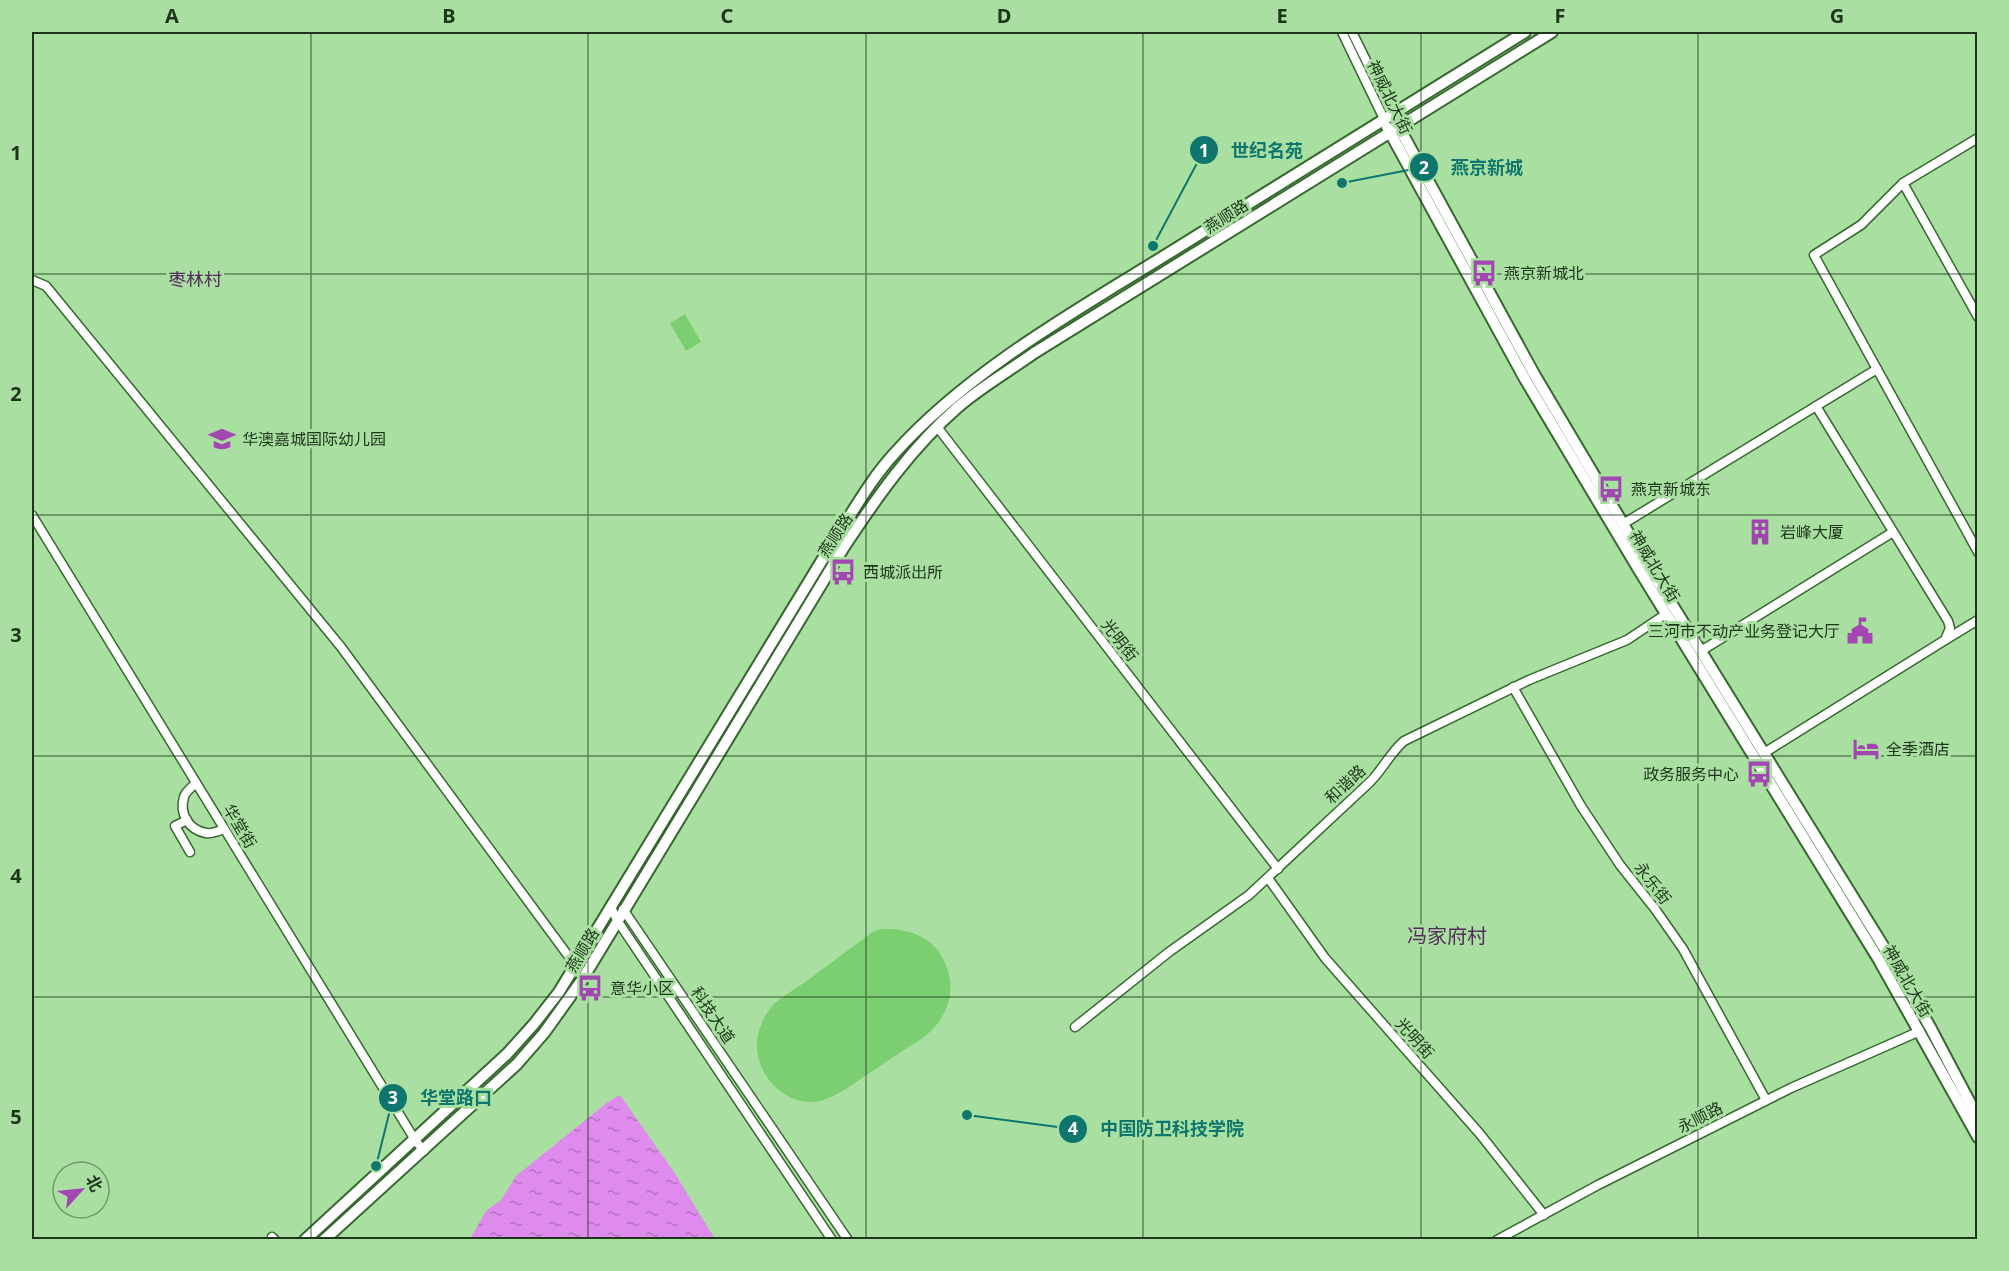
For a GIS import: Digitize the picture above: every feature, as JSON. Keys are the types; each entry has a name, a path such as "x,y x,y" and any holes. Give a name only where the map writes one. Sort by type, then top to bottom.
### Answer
{"main road":[{"name":"燕顺路","path":"305,1239 507,1054 559,992 835,539 895,453 951,398 1032,339 1526,32"},
{"name":"燕顺路","path":"324,1239 518,1064 544,1033 582,980 844,547 904,462 958,407 1034,353 1552,32"},
{"name":"神威北大街","path":"1388,116 1526,380 1666,614 1880,960 1977,1137"},
{"name":"神威北大街","path":"1393,129 1623,524 1888,954 1930,1027 1977,1118"},
{"path":"611,907 623,909"}],"street":[{"name":"神威北大街","path":"1342,32 1388,116"},
{"name":"神威北大街","path":"1352,32 1388,116"},
{"path":"1977,138 1903,183 1861,225 1814,255 1977,552"},
{"path":"1903,183 1977,317"},
{"path":"32,280 45,286 341,647 575,965"},
{"path":"1623,524 1877,369"},
{"path":"1816,406 1948,621 1950,628 1945,640"},
{"name":"光明街","path":"938,428 1278,869"},
{"name":"华堂街","path":"32,515 415,1140 424,1151"},
{"path":"1701,651 1893,532"},
{"name":"和谐路","path":"1075,1027 1169,952 1249,895 1370,782 1404,741 1513,687 1620,644 1666,614"},
{"path":"1764,753 1977,620"},
{"name":"永乐街","path":"1513,687 1581,806 1620,865 1683,949 1766,1100"},
{"path":"196,783 184,795 182,813 191,828 208,834 224,829"},
{"path":"187,820 175,826 190,852"},
{"name":"光明街","path":"1268,878 1325,958 1480,1134 1544,1215"},
{"name":"科技大道","path":"611,907 617,920 832,1239"},
{"name":"科技大道","path":"623,909 848,1239"},
{"name":"永顺路","path":"1497,1239 1766,1100 1920,1031"}],"green space":[{"path":"685,314 701,342 686,351 670,323"},
{"path":"882,929 916,934 930,942 941,955 949,975 950,994 939,1022 924,1037 835,1095 821,1101 811,1102 797,1100 785,1094 774,1086 760,1063 757,1050 758,1036 766,1015 782,998 874,931"}],"water":[{"path":"620,1095 674,1172 715,1239 470,1239 486,1211 501,1200 516,1176 608,1102"}],"place":[{"name":"燕京新城","path":"1342,183"},
{"name":"世纪名苑","path":"1153,246"},
{"name":"燕京新城北","path":"1484,273"},
{"name":"华澳嘉城国际幼儿园","path":"222,439"},
{"name":"燕京新城东","path":"1611,489"},
{"name":"岩峰大厦","path":"1760,532"},
{"name":"西城派出所","path":"843,572"},
{"name":"三河市不动产业务登记大厅","path":"1860,631"},
{"name":"全季酒店","path":"1866,749"},
{"name":"政务服务中心","path":"1759,774"},
{"name":"意华小区","path":"590,988"},
{"name":"中国防卫科技学院","path":"967,1115"},
{"name":"华堂路口","path":"376,1166"}],"district":[{"name":"枣林村","path":"195,279"},
{"name":"冯家府村","path":"1447,935"}]}
